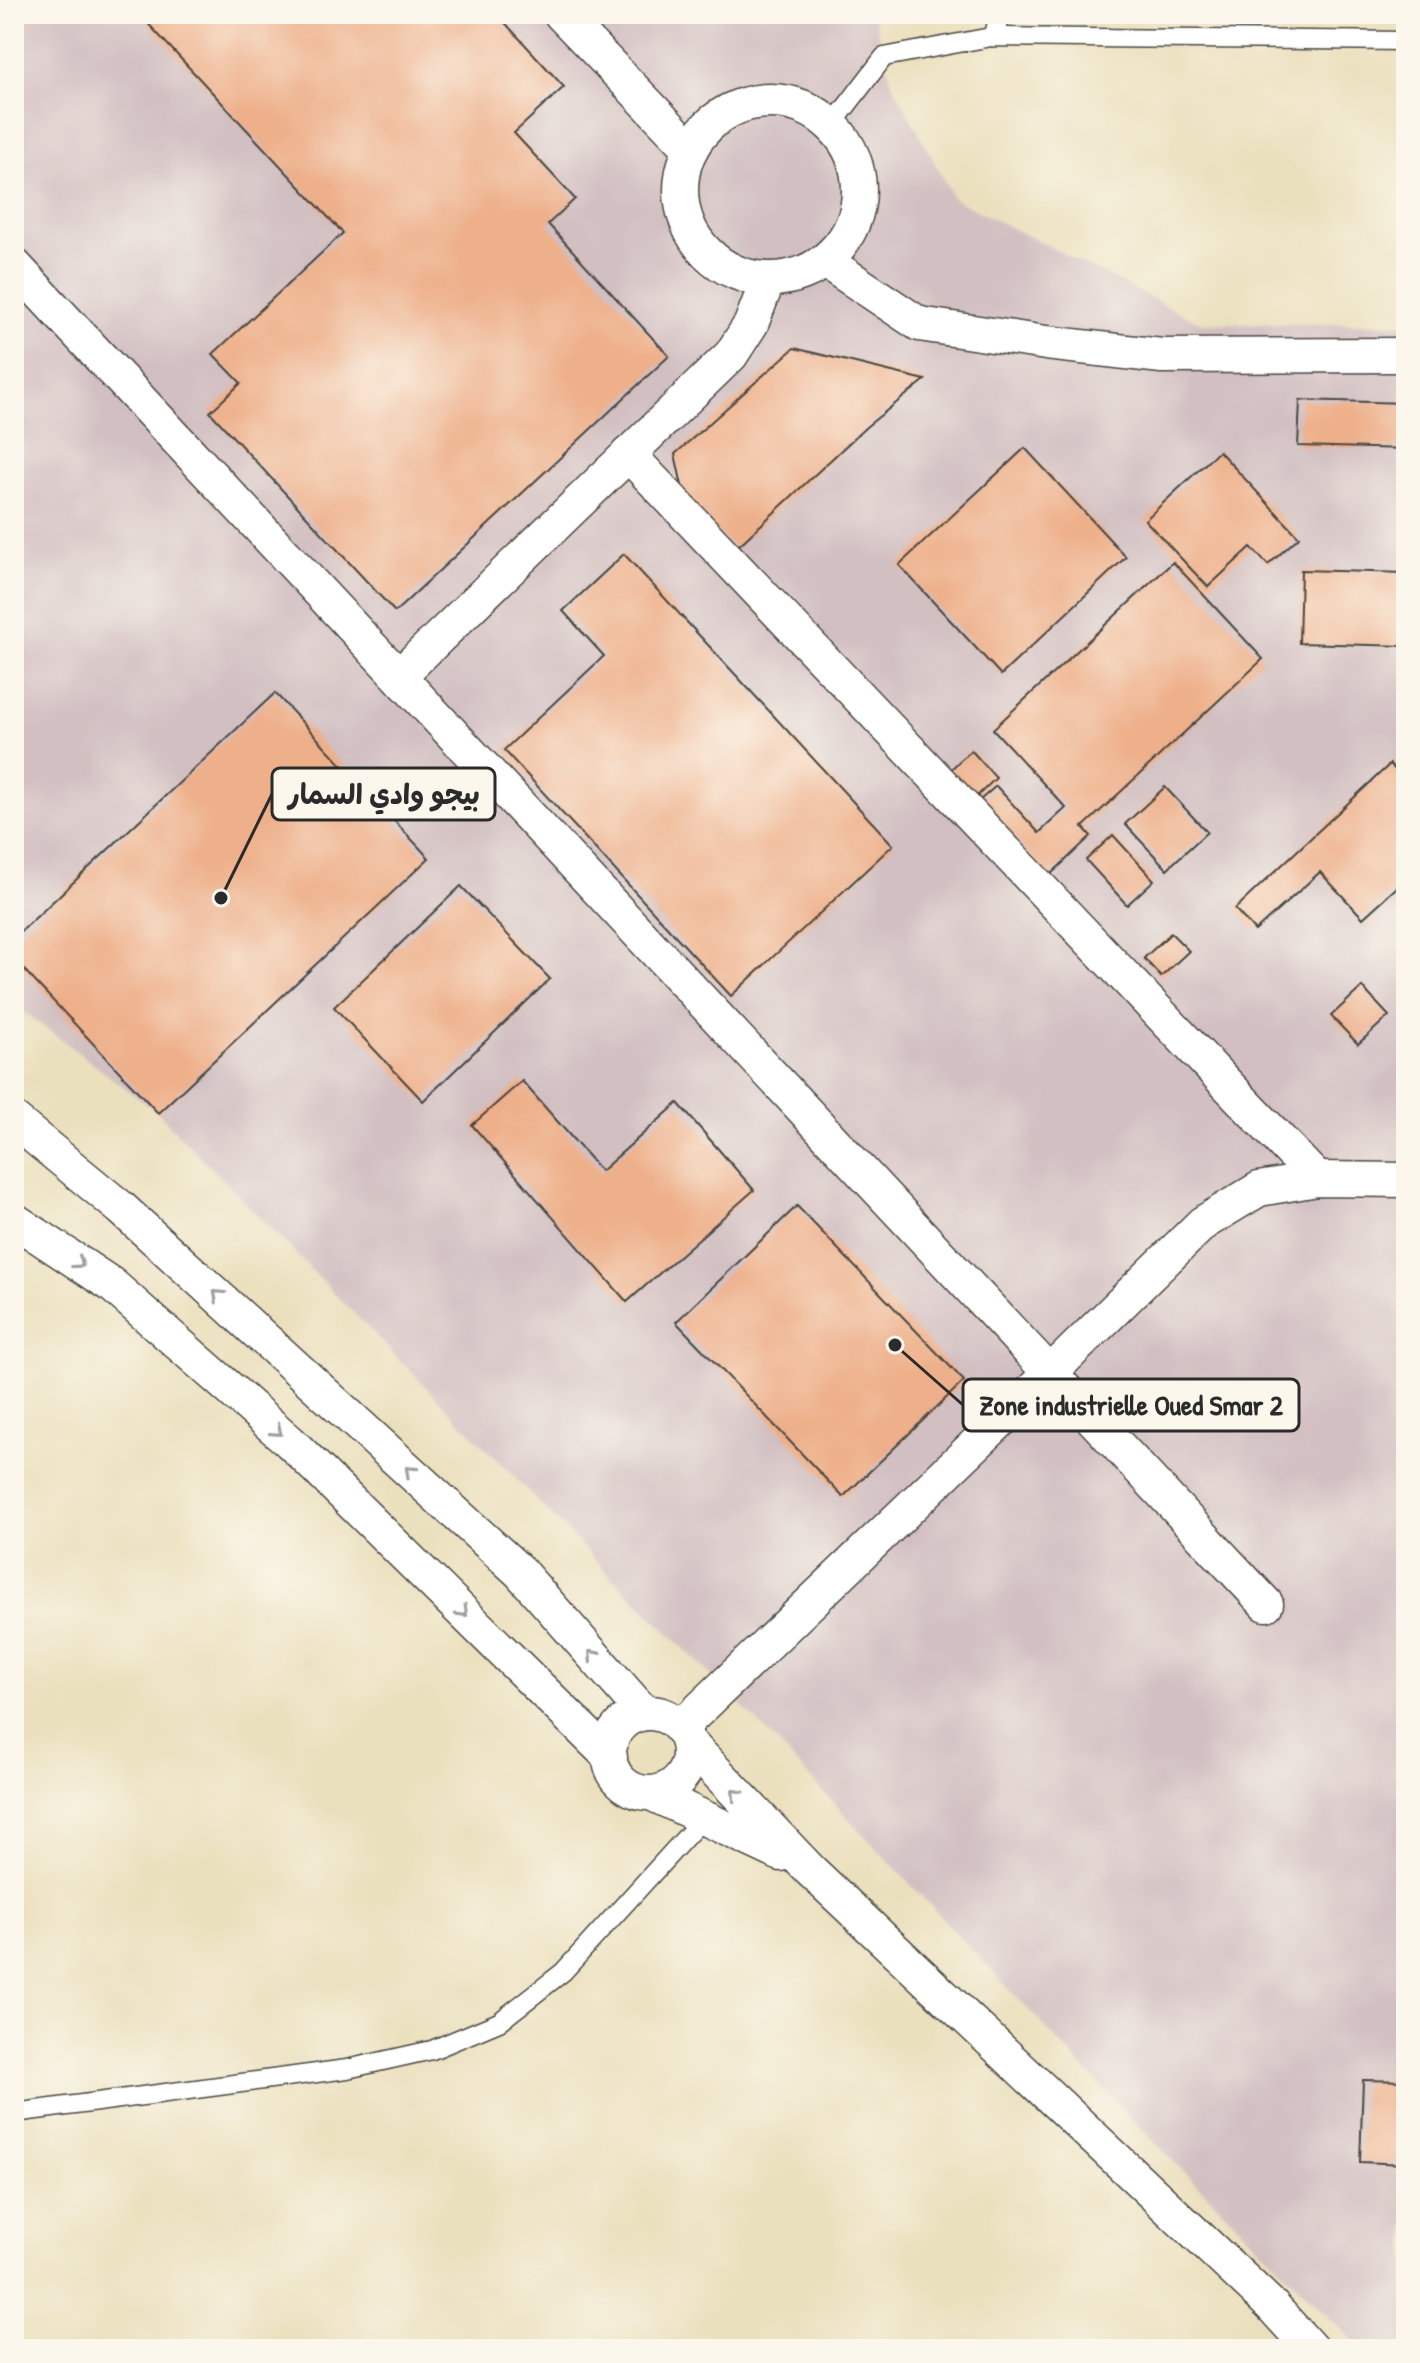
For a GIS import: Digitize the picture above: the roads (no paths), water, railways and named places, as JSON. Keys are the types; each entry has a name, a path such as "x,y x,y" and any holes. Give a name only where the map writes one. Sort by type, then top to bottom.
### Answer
{"street":[{"path":"561,14 691,149"},
{"path":"776,101 806,108 832,125 844,139 857,168 859,199 851,229 825,261 798,275 768,280 737,274 716,261 695,239 683,210 681,179 691,149 717,118 745,104 776,101"},
{"path":"825,261 919,324 1162,356 1406,355"},
{"path":"14,265 1266,1604"},
{"path":"399,676 731,355 751,324 768,280"},
{"path":"628,454 1317,1179"},
{"path":"14,1120 121,1208 520,1572 644,1713"},
{"path":"684,1735 1203,1223 1259,1189 1317,1179 1406,1180"},
{"path":"14,1220 112,1285 290,1442 610,1757"},
{"path":"810,1870 705,1816 653,1794 640,1793 619,1781 610,1757 614,1733 622,1724 644,1713 669,1718 810,1870 1250,2285 1311,2349"},
{"path":"653,1794 676,1784 684,1774 689,1762 684,1735"}],"lane":[{"path":"991,37 1003,14"},
{"path":"832,125 884,57 991,37 1406,41"},
{"path":"14,2113 347,2069 432,2050 499,2022 563,1972 705,1816"}],"place":[{"name":"بيجو وادي السمار","path":"221,898"},
{"name":"Zone industrielle Oued Smar 2","path":"895,1345"}]}
